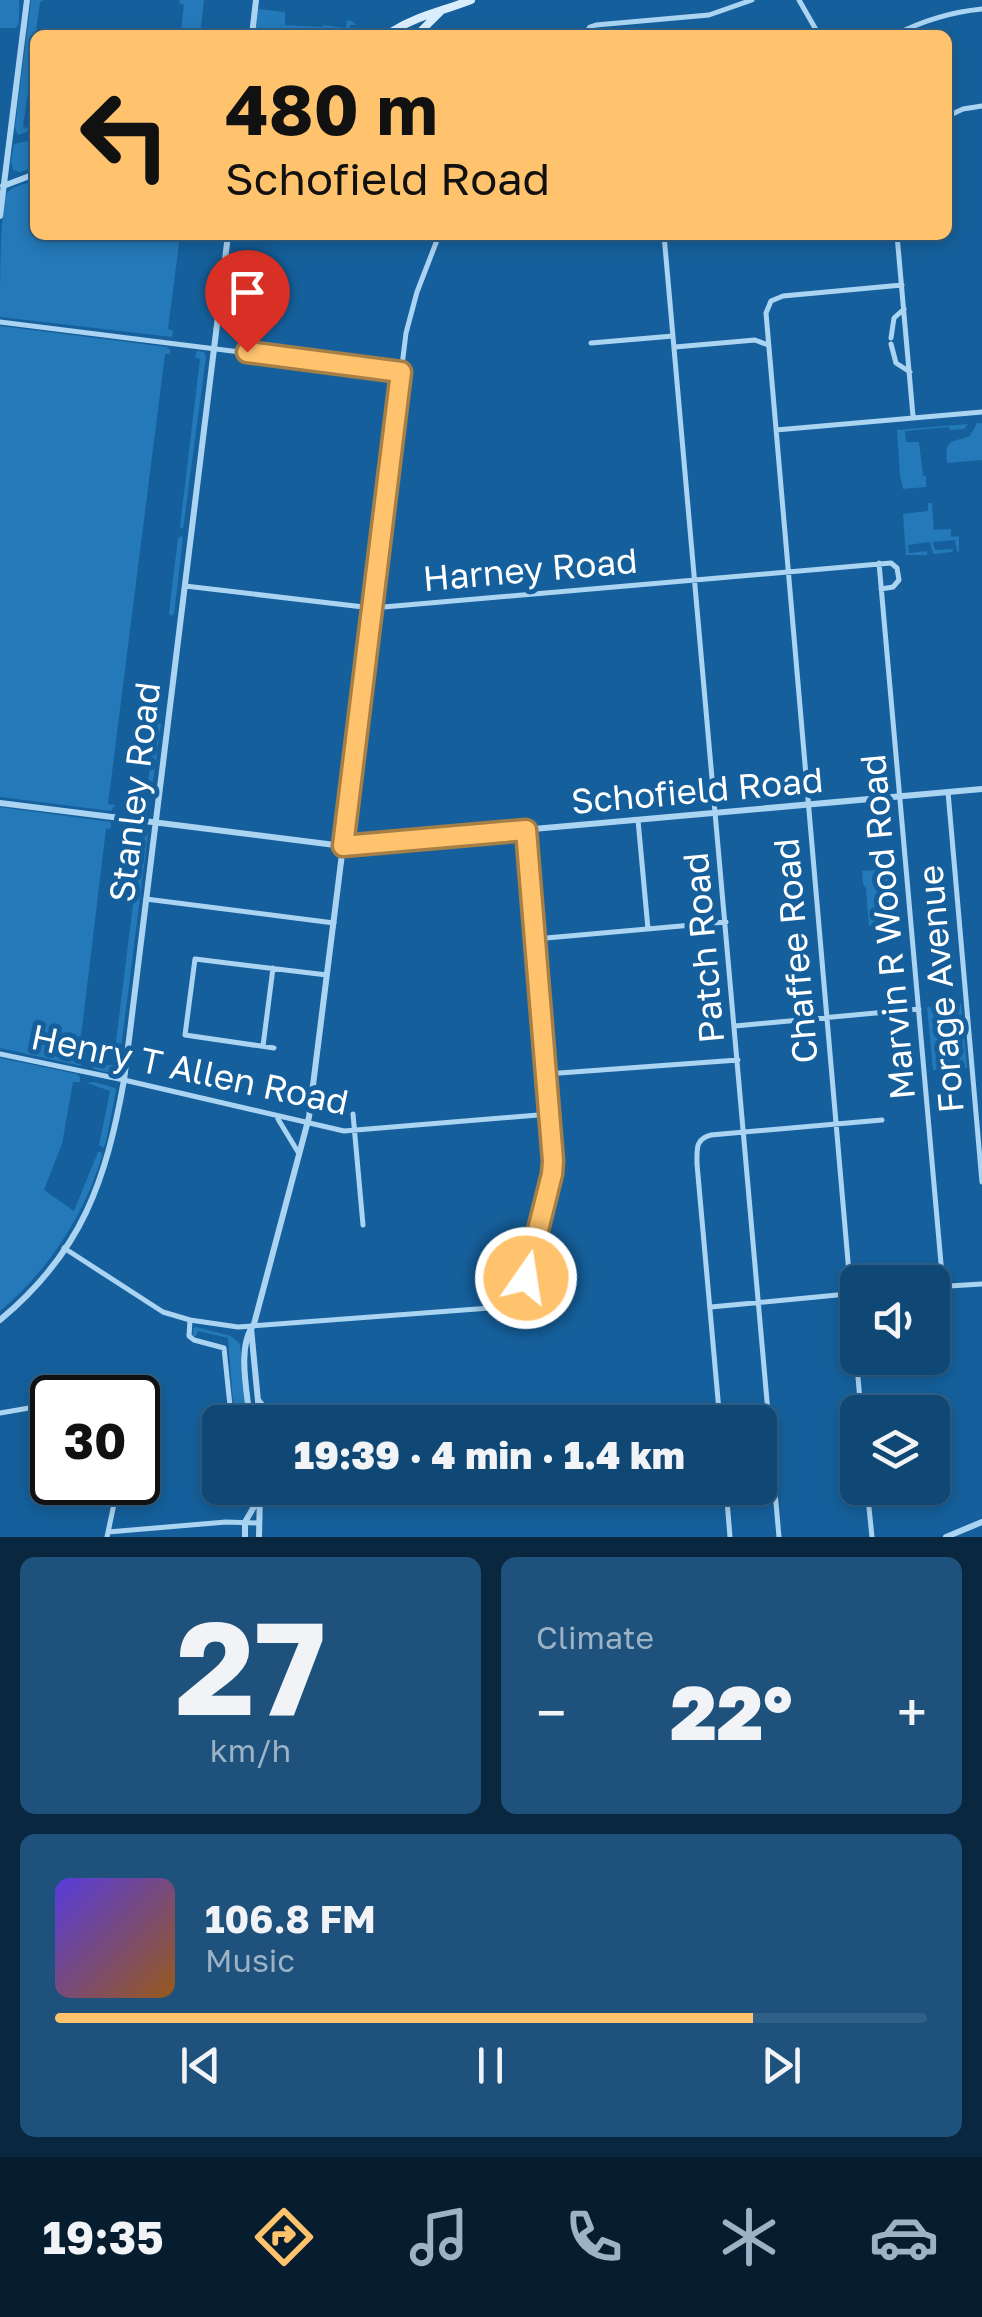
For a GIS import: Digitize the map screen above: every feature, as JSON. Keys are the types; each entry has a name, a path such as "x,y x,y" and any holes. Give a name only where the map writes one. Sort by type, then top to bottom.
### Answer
{"main road":[{"path":"398,30 412,19 472,0"},
{"path":"422,30 440,12"}],"street":[{"path":"0,216 27,0"},
{"path":"253,30 256,0"},
{"path":"589,30 596,25 709,15 752,0"},
{"path":"799,0 816,30"},
{"path":"906,30 959,12 982,9"},
{"path":"952,114 982,106"},
{"path":"2,186 30,176"},
{"name":"Stanley Road","path":"0,1320 45,1276 83,1220 111,1147 124,1080 227,240"},
{"path":"249,1405 244,1343 254,1324 308,1124 410,313 437,240"},
{"name":"Patch Road","path":"664,240 779,1537"},
{"path":"898,240 913,418"},
{"name":"Chaffee Road","path":"851,1265 835,1123 766,320 767,306 776,297 902,285"},
{"path":"904,309 894,318 891,341 896,363 910,372"},
{"path":"0,322 401,372"},
{"path":"591,343 674,336"},
{"path":"675,347 755,340 768,346"},
{"path":"774,430 982,412"},
{"path":"879,563 891,562 898,573 896,584 881,589"},
{"name":"Harney Road","path":"185,586 372,608 879,563"},
{"name":"Marvin R Wood Road","path":"879,563 941,1265"},
{"name":"Schofield Road","path":"0,804 343,846 982,789"},
{"name":"Forage Avenue","path":"948,792 982,1182"},
{"path":"638,820 648,929"},
{"path":"64,1248 152,1306 190,1320 238,1327 531,1308 526,1278 552,1174 526,830"},
{"path":"146,899 334,923"},
{"path":"535,938 726,922"},
{"path":"274,1048 185,1035 196,959 328,975"},
{"path":"263,1046 273,968"},
{"path":"735,1026 920,1008"},
{"name":"Henry T Allen Road","path":"0,1054 354,1132 550,1114"},
{"path":"546,1074 738,1060"},
{"path":"972,1067 982,1066"},
{"path":"353,1114 363,1225"},
{"path":"277,1116 300,1155"},
{"path":"719,1405 697,1164 697,1147 702,1138 882,1120"},
{"path":"950,1286 982,1284"},
{"path":"710,1307 840,1295"},
{"path":"190,1320 189,1336 224,1348 230,1405"},
{"path":"251,1326 259,1405"},
{"path":"258,1398 263,1405"},
{"path":"0,1413 30,1408"},
{"path":"114,1505 107,1534 259,1523"},
{"path":"244,1537 245,1522 256,1505"},
{"path":"258,1505 259,1537"},
{"path":"727,1505 730,1537"},
{"path":"869,1505 872,1537"},
{"path":"946,1537 982,1522"}],"shaded area":[{"path":"0,0 19,0 16,28 0,28"},
{"path":"31,0 44,0 40,2 36,30 30,30 30,91 23,127 28,128 18,135 15,128"},
{"path":"204,0 201,30 181,30 184,5 179,3"},
{"path":"258,9 285,12 285,25 346,28 347,20 356,25 350,25 355,30 256,30"},
{"path":"30,141 30,169 13,170 14,144"},
{"path":"30,182 30,240 179,240 168,329 173,331 172,337 0,317 4,203 8,191"},
{"path":"0,326 170,350 170,354 165,354 108,804 115,805 111,811 0,797"},
{"path":"197,351 204,352 206,357 183,529 180,527 200,359 195,357"},
{"path":"977,423 982,423 982,460 947,463 948,445 970,436"},
{"path":"968,424 964,429 905,431 906,442 919,442 926,487 903,489 897,430"},
{"path":"928,503 932,503 934,530 951,529 951,537 959,536 959,552 955,540 933,542 935,550 953,549 952,552 933,554 930,542 908,545 909,553 927,551 927,555 906,555 903,514 928,511"},
{"path":"181,536 174,614 171,616 178,538"},
{"path":"155,724 161,724 149,809 145,809"},
{"path":"0,807 111,822 111,828 106,829 78,1061 81,1066 0,1048"},
{"path":"119,823 143,825 148,834 119,1064 116,1071 105,1072 90,1065 113,1065 142,832"},
{"path":"880,870 881,879 897,877 901,923 869,926 862,871"},
{"path":"961,1004 967,1068 933,1070 927,1007"},
{"path":"0,1058 80,1077 80,1082 73,1082 62,1144 44,1190 74,1211 98,1152 102,1156 85,1200 62,1241 34,1278 0,1311"},
{"path":"87,1083 116,1090 103,1148 99,1145 110,1091"},
{"path":"193,1328 231,1336 240,1344 246,1405 233,1405 228,1338 198,1331 193,1336"}],"route":[{"path":"247,352 401,372 343,846 526,830 553,1161 526,1278"}]}
